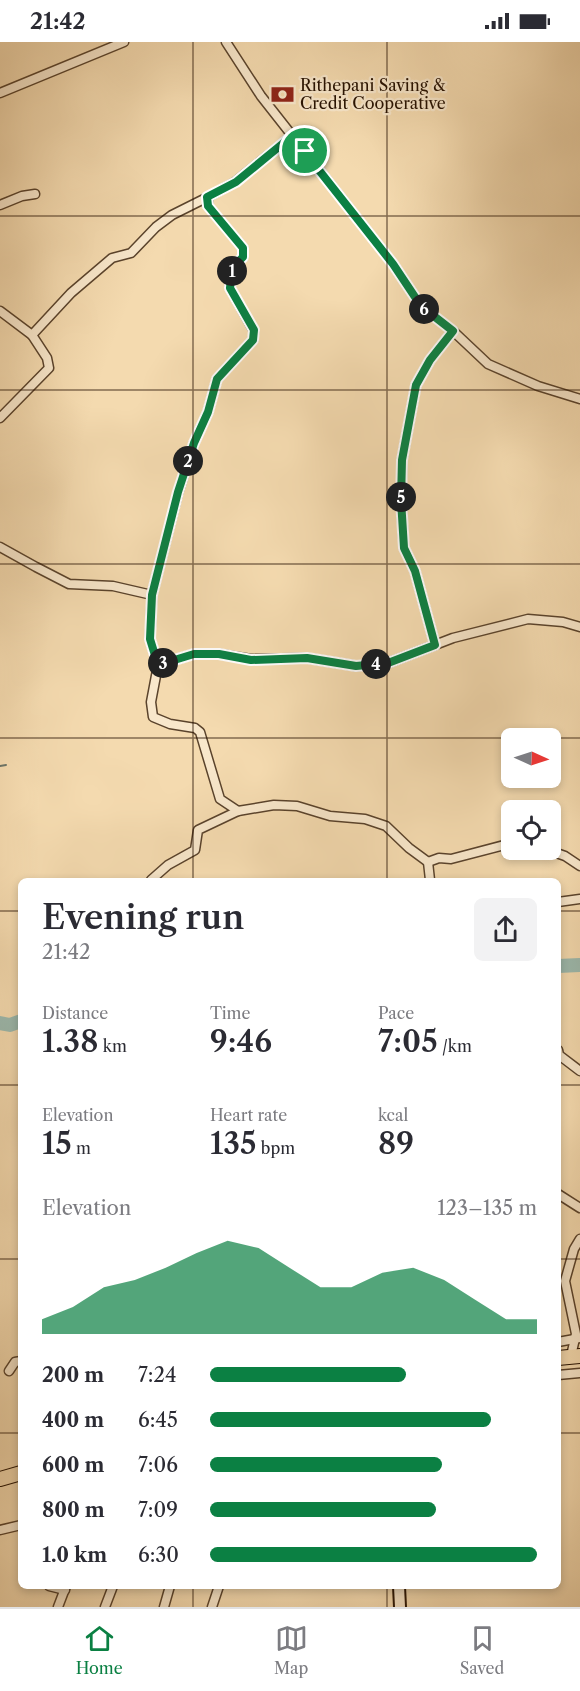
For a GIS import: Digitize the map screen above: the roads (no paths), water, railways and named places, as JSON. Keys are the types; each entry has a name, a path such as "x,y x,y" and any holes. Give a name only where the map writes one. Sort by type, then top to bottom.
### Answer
{"highway":[{"path":"0,1479 18,1474"}],"main road":[{"path":"399,1589 400,1607"}],"street":[{"path":"0,93 124,42"},
{"path":"226,42 261,96 387,256 421,306 453,331 488,364 538,386 580,399"},
{"path":"32,335 71,293 112,258 131,253 156,227 172,215 236,182 292,136"},
{"path":"0,204 35,194"},
{"path":"207,197 208,206 243,248 243,257 232,268 230,288 254,330 253,340 217,379 208,412 194,443 178,492 152,595 150,639 158,665 151,702 153,717 170,724 195,728 200,732 220,799 238,811"},
{"path":"0,311 32,335 47,358 49,368 0,418"},
{"path":"435,645 415,571 404,548 401,500 402,460 416,385 430,360 453,331"},
{"path":"0,547 69,584 114,586 152,595"},
{"path":"158,665 194,654 219,654 251,660 307,658 356,666 388,663 453,638 528,619 563,622 580,627"},
{"path":"153,878 168,865 195,850 198,830 238,811 274,804 297,806 330,816 365,819 386,826 428,862 430,878"},
{"path":"428,862 439,858 451,859 501,846"},
{"path":"561,855 580,866"},
{"path":"561,902 580,899"},
{"path":"561,1057 580,1071"},
{"path":"561,1196 580,1208"},
{"path":"570,1357 578,1339 565,1281 574,1249 580,1239"},
{"path":"561,1342 578,1339"},
{"path":"9,1371 15,1362 18,1362"},
{"path":"561,1375 580,1372"},
{"path":"0,1530 18,1526"},
{"path":"58,1607 65,1589"},
{"path":"105,1607 112,1589"},
{"path":"164,1607 169,1589"},
{"path":"212,1607 218,1589"}],"waterway":[{"path":"0,766 6,765"},
{"path":"561,966 580,965"},
{"path":"0,1023 10,1025 18,1022"}],"place":[{"name":"Rithepani Saving & Credit Cooperative","path":"282,94"}]}
